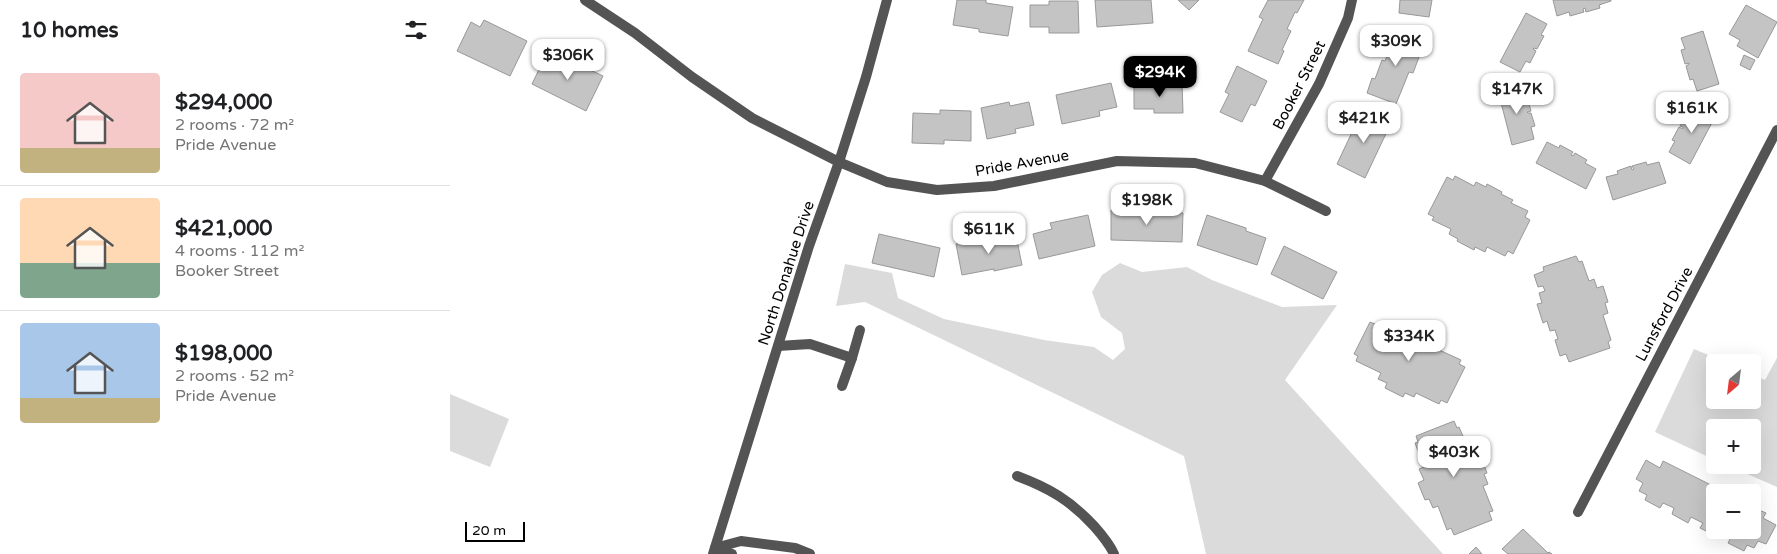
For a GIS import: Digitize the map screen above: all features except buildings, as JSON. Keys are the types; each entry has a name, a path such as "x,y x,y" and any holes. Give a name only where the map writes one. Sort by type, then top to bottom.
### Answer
{"street":[{"name":"Pride Avenue","path":"585,0 752,118 839,162 887,182 937,190 994,186 1117,161 1195,162 1265,181 1326,211"},
{"name":"North Donahue Drive","path":"714,551 810,246 866,77 887,0"},
{"name":"Booker Street","path":"1265,181 1319,84 1348,18 1352,0"},
{"name":"Lunsford Drive","path":"1578,512 1777,130"},
{"path":"842,386 860,330"},
{"path":"778,346 810,344 852,358"},
{"path":"1017,476 1040,485 1060,496 1079,510 1110,544 1114,554"},
{"path":"714,551 741,541 795,548 810,554"},
{"path":"714,551 732,554"}],"shaded area":[{"path":"1120,263 1142,272 1187,267 1212,280 1282,307 1337,305 1285,380 1443,554 1206,554 1184,456 865,302 836,306 845,264 892,273 898,298 944,319 1044,340 1094,347 1113,360 1125,349 1122,333 1101,317 1092,292 1102,275"},
{"path":"1694,349 1706,354 1706,409 1761,409 1761,378 1765,380 1777,358 1777,487 1747,474 1761,474 1761,419 1706,419 1706,456 1655,432"},
{"path":"450,394 509,419 490,467 450,451"}]}
